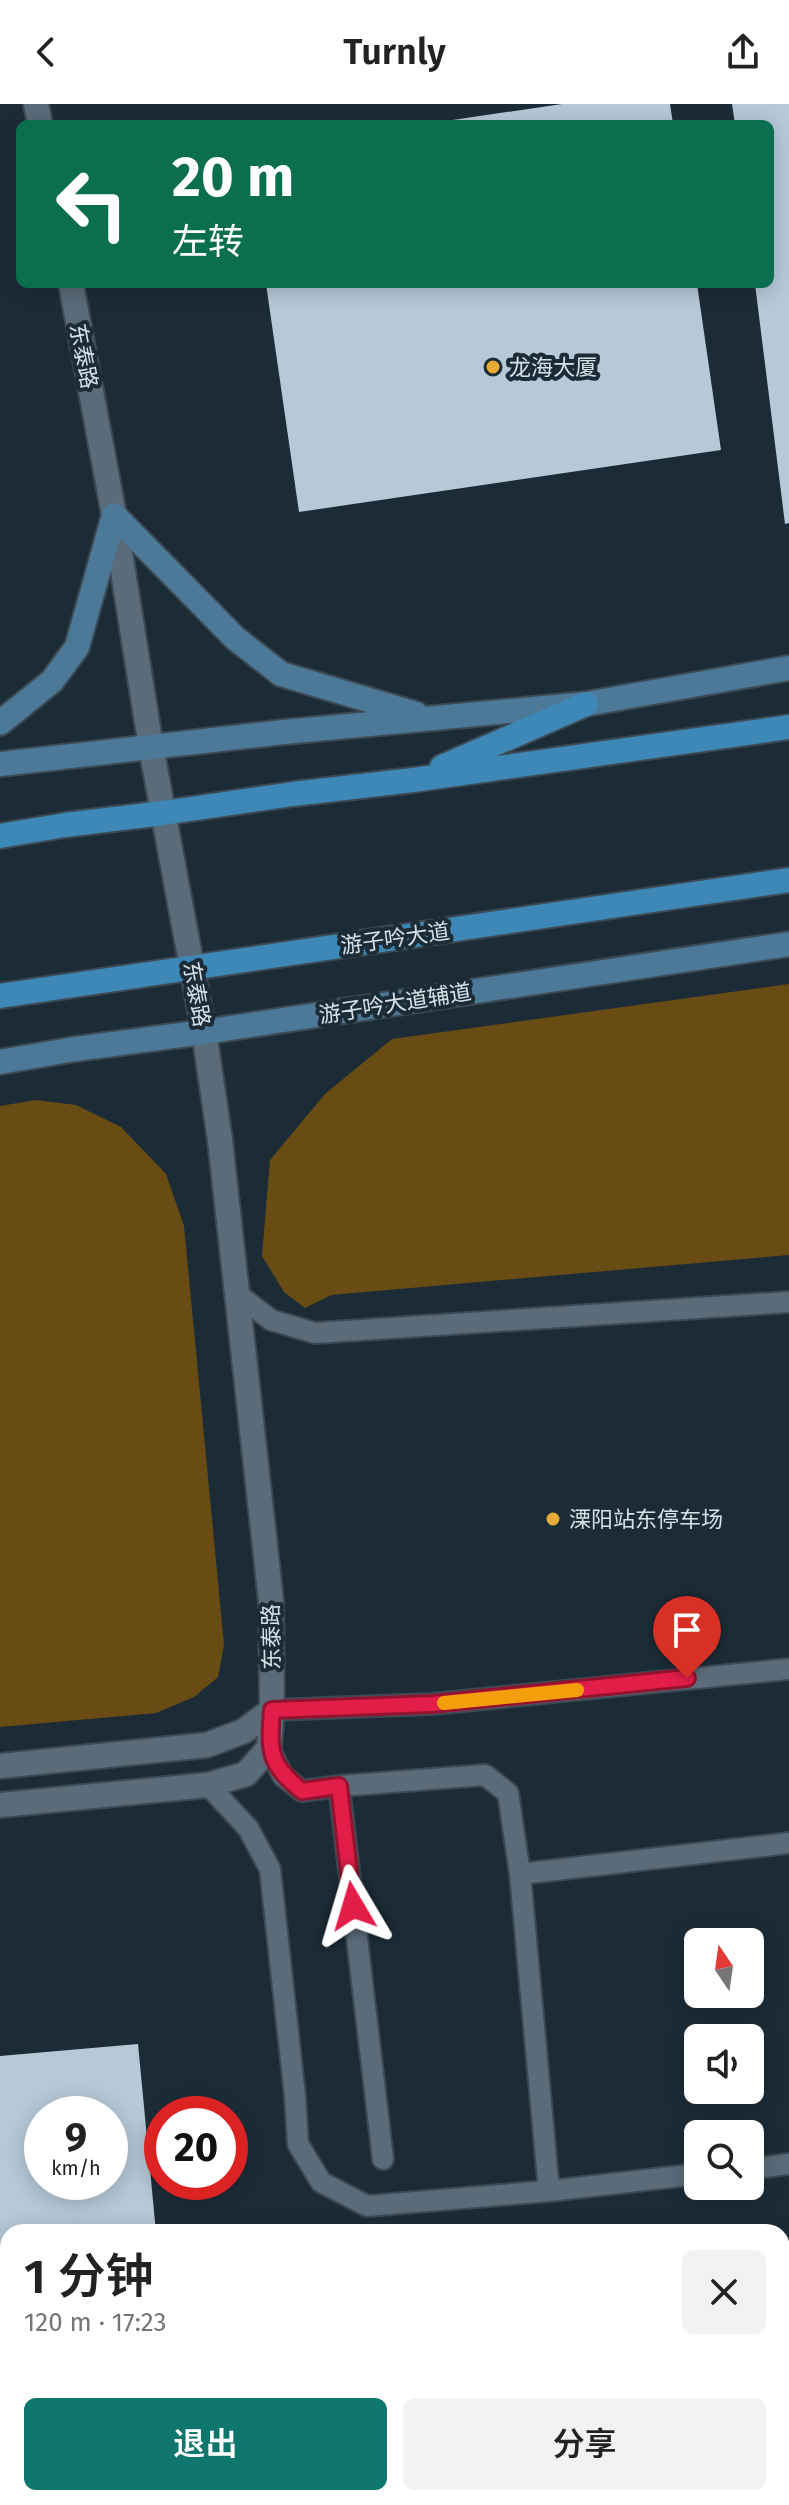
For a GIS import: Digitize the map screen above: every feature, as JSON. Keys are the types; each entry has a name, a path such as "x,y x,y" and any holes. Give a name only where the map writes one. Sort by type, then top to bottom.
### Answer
{"main road":[{"path":"0,723 52,681 77,647 114,515 235,638 281,674 432,718"},
{"path":"0,764 586,704 789,668"},
{"path":"413,780 586,704"},
{"path":"0,836 789,727"},
{"name":"游子吟大道","path":"0,996 789,880"},
{"name":"游子吟大道辅道","path":"0,1062 789,944"}],"street":[{"name":"东泰路","path":"72,288 204,1032 220,1140 271,1601 272,1710 269,1748"},
{"path":"0,1766 207,1745 244,1731 272,1710"},
{"path":"0,1805 208,1785 246,1774 269,1748"}],"lane":[{"path":"237,1294 271,1320 315,1333 789,1302"},
{"path":"272,1710 432,1704 789,1669"},
{"path":"269,1748 283,1776 302,1791 485,1775 508,1793 520,1874 549,2191"},
{"path":"208,1785 248,1828 270,1869 298,2144 321,2182 367,2206 549,2191 684,2176"},
{"path":"339,1786 383,2159"},
{"path":"520,1874 789,1843"},
{"path":"764,2167 789,2164"}],"shaded area":[{"path":"789,984 789,1255 331,1295 305,1308 284,1292 262,1256 270,1160 325,1094 392,1039"},
{"path":"36,1100 76,1105 121,1127 166,1174 184,1226 224,1645 218,1677 194,1697 156,1713 0,1727 0,1106"}],"building":[{"path":"562,104 670,104 672,120 453,120"},
{"path":"732,104 789,104 789,523 785,524 756,288 774,288 774,120 734,120"},
{"name":"龙海大厦","path":"267,288 698,288 721,450 299,512"},
{"path":"138,2044 144,2107 144,2200 153,2200 155,2224 0,2224 0,2056"}],"slow traffic":[{"path":"444,1703 577,1690"}],"place":[{"name":"龙海大厦","path":"493,367"},
{"name":"溧阳站东停车场","path":"553,1519"}],"route":[{"path":"353,1906 339,1786 302,1791 283,1776 269,1748 272,1710 432,1704 687,1678"}]}
